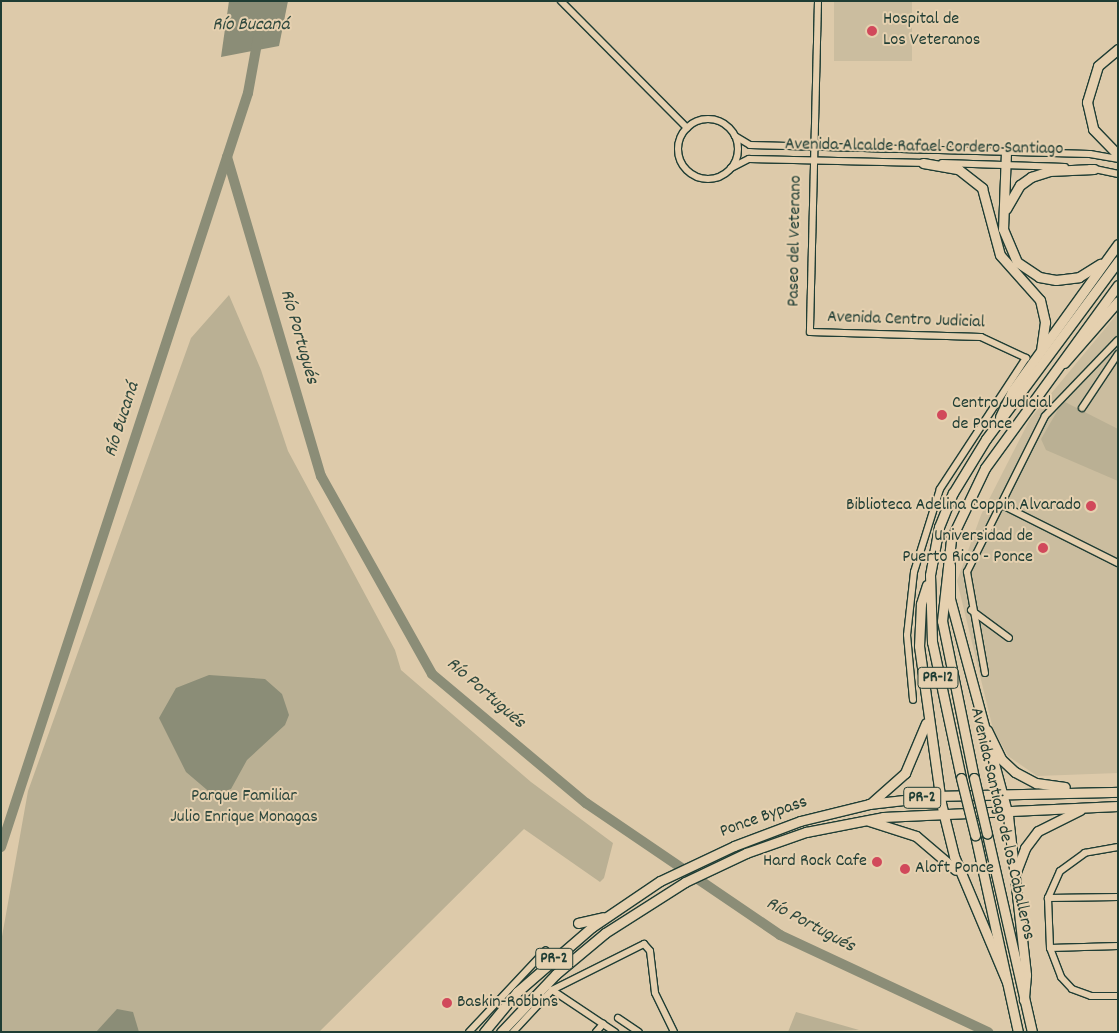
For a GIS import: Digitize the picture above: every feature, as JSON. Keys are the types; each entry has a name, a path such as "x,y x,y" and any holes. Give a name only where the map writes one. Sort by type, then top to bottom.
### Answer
{"highway":[{"path":"1118,49 1098,66 1086,102 1097,136 1118,155"},
{"path":"1006,152 1004,235 1012,254 1038,276 1073,279 1106,260"},
{"path":"923,163 958,169 982,188 1000,255 1032,288 1042,306 1041,348"},
{"path":"1004,214 1015,192 1031,177 1049,171 1094,169"},
{"path":"998,423 1003,407 1041,348 1118,244"},
{"name":"Avenida Santiago de los Caballeros","path":"1001,966 932,642 930,575 940,527 953,493 998,423 1118,261"},
{"name":"Avenida Santiago de los Caballeros","path":"1021,973 974,778 942,620 943,578 951,540 978,478 1118,285"},
{"path":"1056,369 1074,356 1118,301"},
{"path":"951,540 950,599 977,707 1006,810 1024,1000 1032,1032"},
{"path":"930,575 921,604 919,646 927,720 942,811 965,885 1007,982 1018,1032"},
{"path":"977,707 996,750 1015,772 1036,783 1090,792"},
{"path":"870,804 905,773 927,720"},
{"name":"Ponce Bypass","path":"484,1032 537,974 608,915 634,897 734,846 800,821 870,804 940,796 1118,792"},
{"path":"1014,880 1025,848 1038,831 1088,807"},
{"name":"Ponce Bypass","path":"501,1032 576,956 646,905 746,853 806,832 864,820 942,811 1117,807"},
{"path":"864,820 928,843 965,885"},
{"path":"578,923 608,915"}],"street":[{"path":"561,1 687,128"},
{"name":"Paseo del Veterano","path":"810,332 812,160 818,1"},
{"path":"713,120 735,136 737,153 731,168 711,179 689,173 678,154 687,128 713,120"},
{"name":"Avenida Alcalde Rafael Cordero Santiago","path":"735,136 750,145 1006,152 1118,159"},
{"name":"Avenida Alcalde Rafael Cordero Santiago","path":"731,168 749,159 1005,164 1094,169 1117,174"},
{"name":"Avenida Centro Judicial","path":"810,332 981,337 1026,358 940,489 914,572 907,635 913,700"},
{"path":"985,674 971,610 967,572 1000,504 1058,397 1118,340"},
{"path":"1082,408 1117,354 1108,350"},
{"path":"1000,504 1118,563"},
{"path":"971,610 1009,638"},
{"path":"1118,847 1085,853 1060,871 1048,898 1050,948 1061,977 1072,989 1091,996 1118,996"},
{"path":"1048,898 1118,897"},
{"path":"513,1032 552,990 644,944 650,951 655,994 674,1032"},
{"path":"1050,948 1118,946"},
{"path":"469,1032 546,950"},
{"path":"552,990 615,1032"},
{"path":"485,1014 493,1020"},
{"path":"618,1018 639,1032"},
{"path":"596,1032 603,1024"}],"shaded area":[{"name":"Hospital de Los Veteranos","path":"834,1 912,1 912,61 834,61"},
{"name":"Universidad de Puerto Rico - Ponce","path":"1118,313 1118,773 1037,776 1008,756 993,729 957,581 981,515 1030,419"}],"green space":[{"name":"Parque Familiar Julio Enrique Monagas","path":"229,295 261,370 288,451 395,650 401,670 531,782 613,843 604,878 600,882 524,829 319,1032 1,1032 1,942 28,791 191,338"},
{"path":"1063,401 1118,429 1118,481 1046,450 1041,439"},
{"path":"796,1012 859,1030 788,1032"}],"water":[{"name":"Río Bucaná","path":"229,1 288,1 279,46 221,57"},
{"path":"209,675 265,679 282,694 289,715 285,725 247,760 231,789 213,795 186,772 159,718 176,688"},
{"path":"117,1009 133,1012 139,1032 96,1032"}],"waterway":[{"name":"Río Bucaná","path":"1,847 248,93 258,38"},
{"name":"Río Portugués","path":"227,157 321,476 432,674 586,803 780,935 988,1032"}],"place":[{"name":"Hospital de Los Veteranos","path":"872,31"},
{"name":"Centro Judicial de Ponce","path":"942,415"},
{"name":"Biblioteca Adelina Coppin Alvarado","path":"1091,506"},
{"name":"Universidad de Puerto Rico - Ponce","path":"1043,548"},
{"name":"Hard Rock Cafe","path":"877,862"},
{"name":"Aloft Ponce","path":"905,869"},
{"name":"Baskin-Robbins","path":"447,1003"}]}
